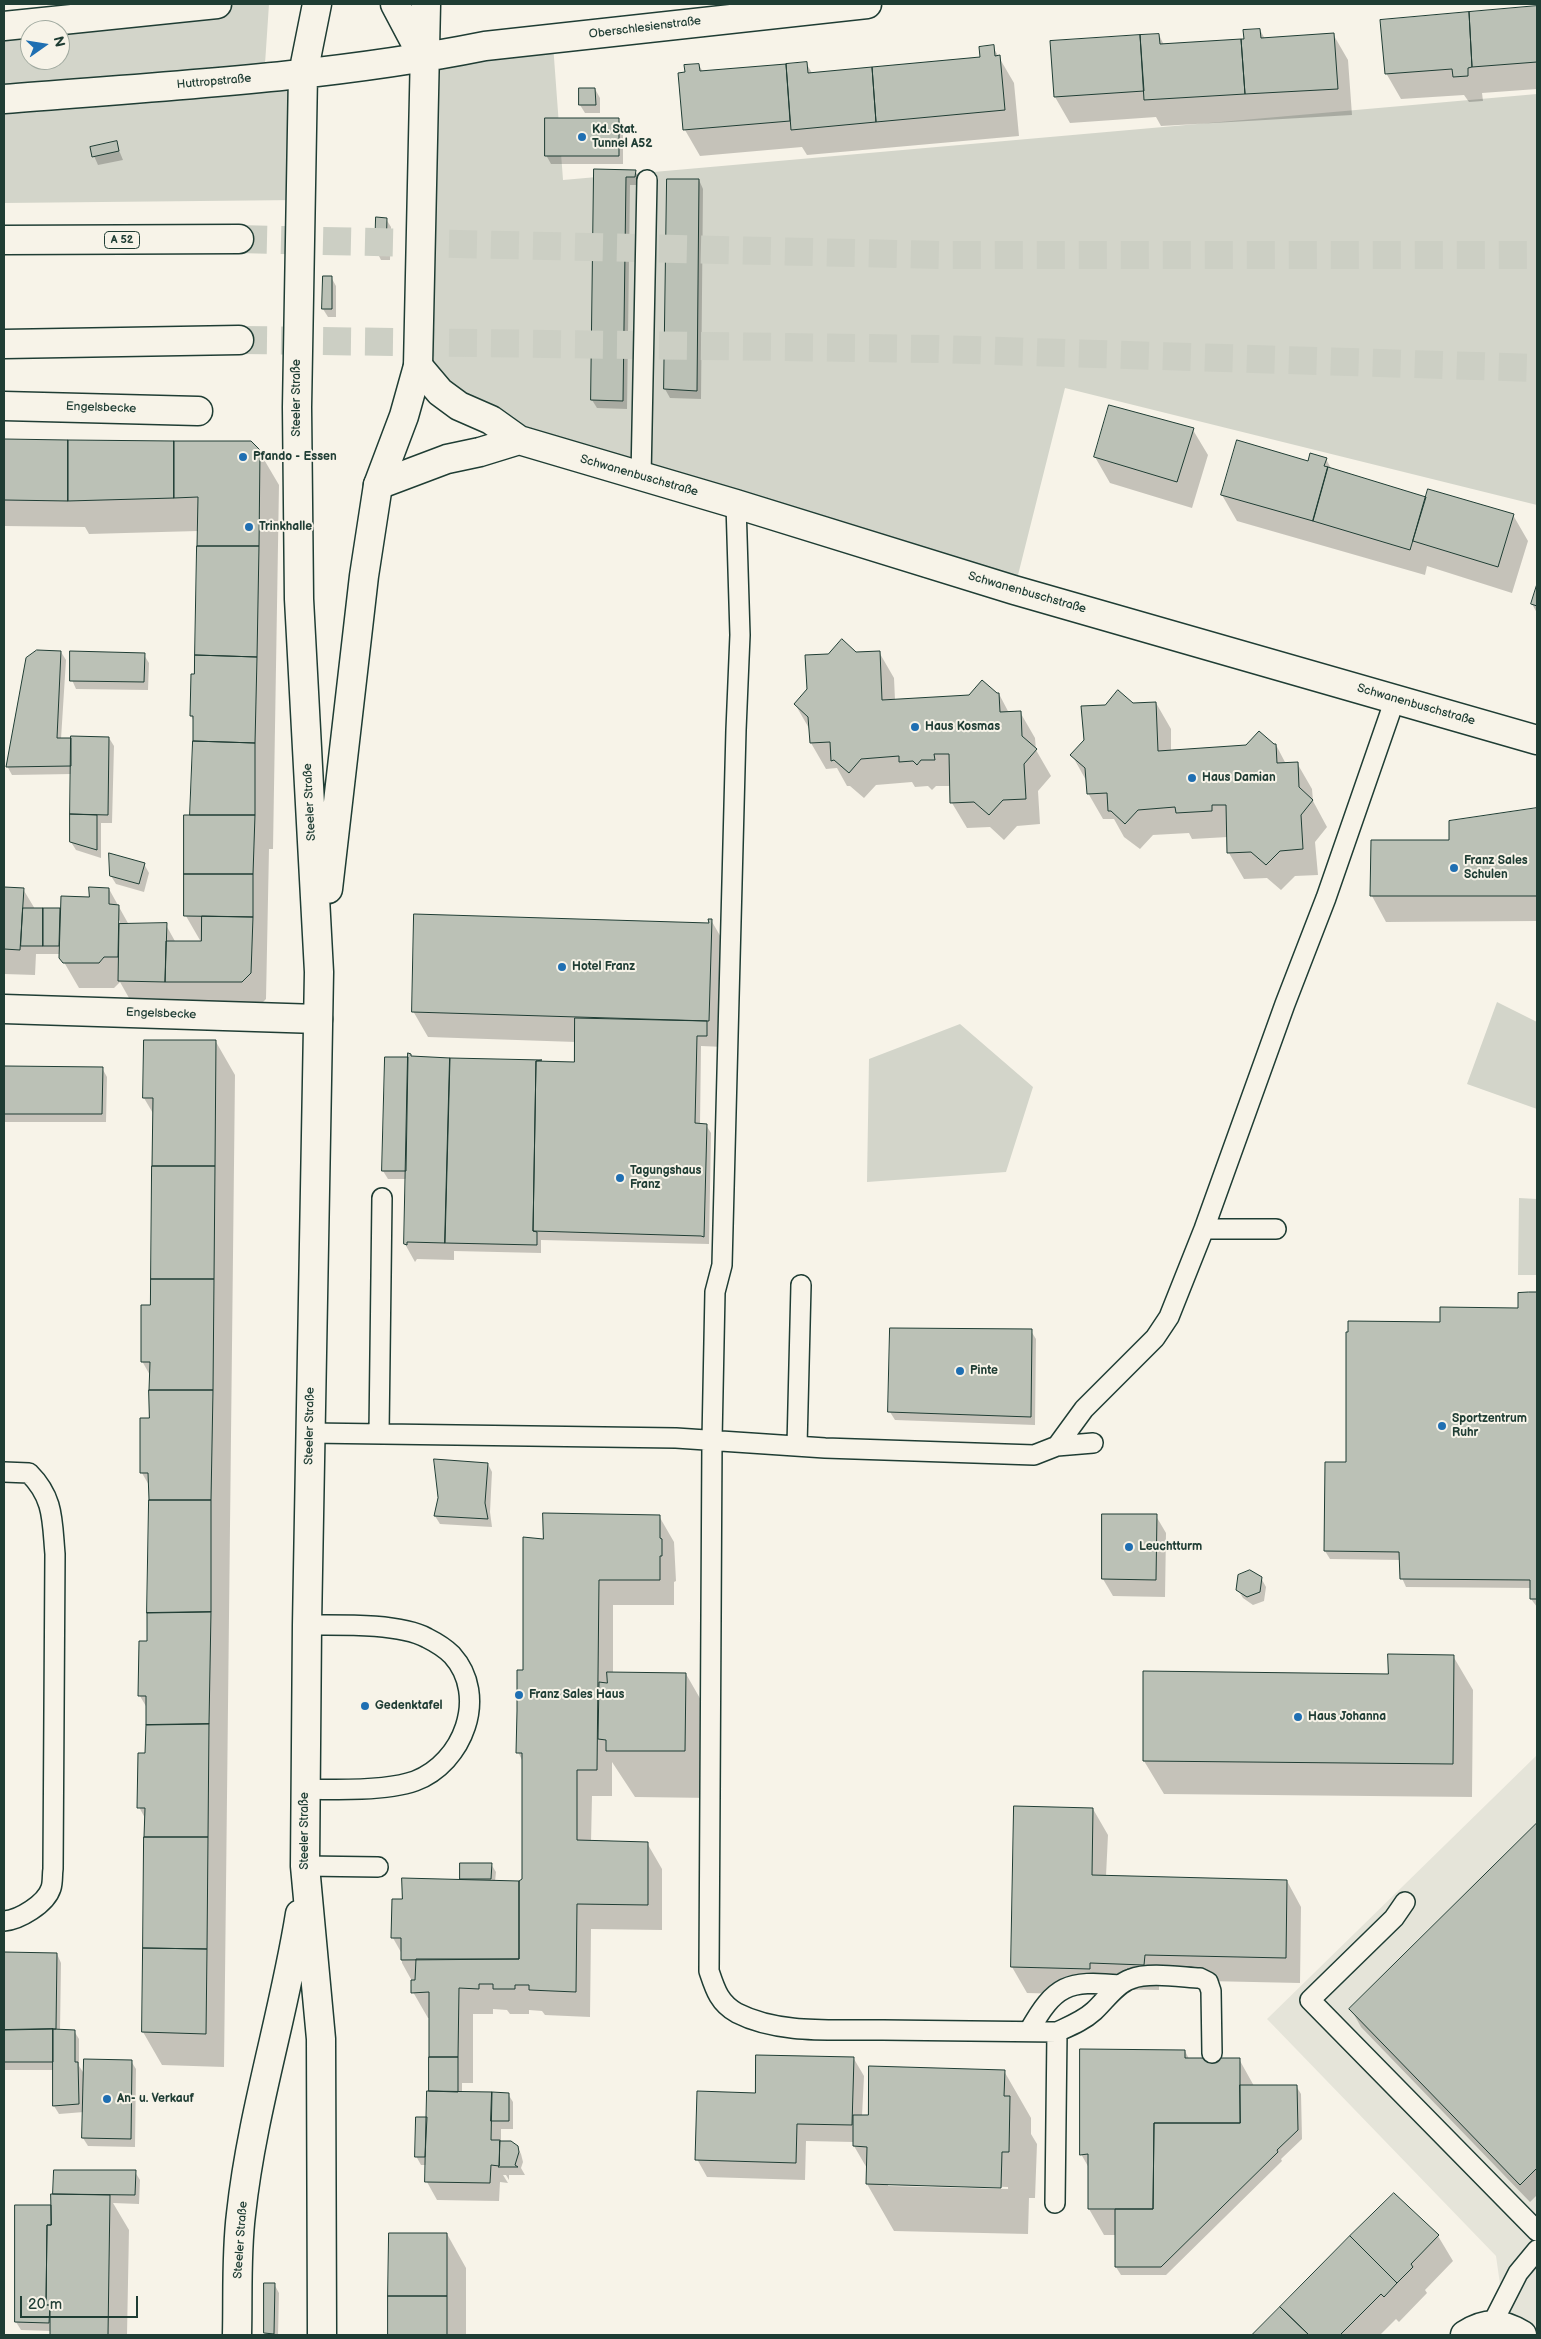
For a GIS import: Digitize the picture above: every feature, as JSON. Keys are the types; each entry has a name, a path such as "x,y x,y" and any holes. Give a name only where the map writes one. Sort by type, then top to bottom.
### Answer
{"main road":[{"path":"4,26 74,11 217,4"},
{"name":"Steeler Straße","path":"317,4 303,74 297,406 299,599 319,972 306,1625 305,1873 321,2040 322,2335"},
{"name":"Steeler Straße","path":"395,4 424,58"},
{"name":"Steeler Straße","path":"319,972 364,576 378,485 404,416 418,366 426,4"},
{"name":"Oberschlesienstraße","path":"424,58 485,46 867,4"},
{"name":"Huttropstraße","path":"4,99 303,74 424,58"},
{"name":"A 52","path":"4,240 239,239"},
{"path":"4,344 239,340"},
{"name":"Schwanenbuschstraße","path":"418,366 440,392 459,406 491,420 519,440 736,504 1014,590 1537,740"},
{"name":"Engelsbecke","path":"4,406 198,411"},
{"path":"378,485 447,459 480,452 519,440"},
{"name":"Engelsbecke","path":"4,1009 318,1019"},
{"name":"Steeler Straße","path":"236,2335 241,2215 262,2089 295,1945 305,1873"},
{"path":"1465,2335 1478,2327 1492,2324 1510,2328 1522,2335"}],"lane":[{"path":"641,477 647,180"},
{"path":"736,504 739,671 722,1265 715,1292 712,1440 709,1971 718,1998 735,2012 756,2021 792,2028 1057,2032 1076,2024 1092,2013 1120,1985 1139,1976 1200,1978 1208,1982 1211,1991 1212,2053"},
{"path":"1057,1446 1084,1409 1155,1338 1169,1316 1204,1229 1282,1013 1326,898 1395,699"},
{"path":"378,1433 382,1198"},
{"path":"1204,1229 1276,1229"},
{"path":"797,1446 801,1285"},
{"path":"310,1433 712,1440 797,1446 1034,1454 1057,1446 1093,1443"},
{"path":"4,1472 29,1473 42,1486 51,1509 55,1564 53,1868 51,1890 35,1908 12,1921 4,1921"},
{"path":"306,1625 396,1628 411,1631 427,1638 452,1655 462,1671 468,1689 470,1709 459,1745 434,1770 418,1780 401,1786 306,1789"},
{"path":"305,1873 378,1867"},
{"path":"1405,1902 1394,1918 1310,2000 1537,2231"},
{"path":"1029,2031 1044,2005 1058,1992 1088,1982 1120,1985"},
{"path":"1055,2202 1057,2032"},
{"path":"1492,2324 1518,2273 1537,2250"}],"shaded area":[{"path":"232,4 269,4 264,79 301,77 298,200 4,203 4,29 20,27 20,70 70,70 70,20 66,20"},
{"path":"553,44 563,180 1537,94 1537,505 1065,388 1015,587 510,433 439,395 420,333 427,61"},
{"path":"1497,1002 1537,1022 1537,1109 1467,1084"},
{"path":"960,1024 1033,1087 1006,1172 867,1182 869,1059"},
{"path":"1519,1198 1537,1199 1537,1275 1518,1275"},
{"path":"1537,1755 1537,2335 1534,2335 1500,2315 1500,2284 1496,2256 1267,2019"}],"building":[{"path":"1537,6 1537,62 1472,67 1469,12"},
{"path":"1469,12 1472,67 1468,68 1468,76 1453,77 1452,69 1385,74 1380,20"},
{"path":"1260,29 1261,38 1334,33 1338,89 1245,94 1241,39 1244,39 1243,30"},
{"path":"1159,34 1160,44 1241,39 1245,94 1144,100 1140,35"},
{"path":"1140,35 1144,91 1054,97 1050,41"},
{"path":"994,45 995,56 1000,55 1005,110 876,122 872,67 980,57 979,47"},
{"path":"807,62 808,73 872,67 876,122 791,130 786,64"},
{"path":"699,64 700,71 786,64 790,121 683,130 678,73 685,72 684,65"},
{"path":"579,88 595,88 596,105 579,105"},
{"name":"Kd. Stat. Tunnel A52","path":"545,118 619,118 619,156 545,156"},
{"path":"117,141 119,151 92,157 90,147"},
{"path":"594,169 636,170 635,177 626,177 623,401 591,400"},
{"path":"667,179 699,179 697,391 664,389"},
{"path":"376,217 387,218 386,252 375,252"},
{"path":"323,276 332,276 332,309 322,309"},
{"path":"1109,405 1194,428 1177,482 1094,457"},
{"path":"4,439 68,440 68,501 4,500"},
{"path":"68,440 174,441 174,498 68,501"},
{"path":"1237,440 1308,461 1310,453 1327,458 1324,466 1328,467 1313,521 1221,495"},
{"path":"174,441 251,441 260,450 259,546 197,546 198,497 174,498"},
{"path":"1328,467 1426,497 1410,550 1313,521"},
{"path":"1428,489 1514,514 1498,567 1413,541"},
{"path":"197,546 259,546 257,657 195,655"},
{"path":"1537,584 1537,606 1531,604"},
{"name":"Haus Kosmas","path":"842,639 856,652 880,651 882,700 969,695 982,680 999,693 1000,712 1021,711 1022,736 1037,749 1024,764 1026,799 1003,800 989,815 974,802 950,803 949,754 934,754 935,760 921,760 917,765 913,761 899,762 899,756 861,759 849,773 834,760 831,761 830,742 810,743 808,717 794,704 807,689 805,655 828,654"},
{"path":"37,650 61,651 57,738 71,738 71,766 6,767 26,658"},
{"path":"70,651 145,653 144,682 70,681"},
{"path":"195,655 257,657 255,743 193,741 193,716 190,716 191,674 194,674"},
{"name":"Haus Damian","path":"1118,690 1133,703 1156,702 1158,751 1246,745 1259,731 1276,744 1277,763 1298,762 1299,787 1313,800 1301,815 1303,849 1280,851 1266,865 1251,852 1227,853 1226,805 1212,805 1212,811 1176,813 1175,807 1138,810 1125,824 1111,811 1108,811 1107,793 1087,794 1085,768 1070,755 1084,740 1081,706 1105,705"},
{"path":"71,736 109,737 108,815 70,814"},
{"path":"193,741 255,743 255,815 190,815"},
{"name":"Franz Sales Schulen","path":"1537,808 1537,896 1370,896 1371,840 1449,840 1449,821"},
{"path":"70,814 97,815 97,850 70,842"},
{"path":"184,815 255,815 253,874 184,874"},
{"path":"109,853 145,863 139,884 110,876"},
{"path":"184,874 253,874 253,917 184,916"},
{"path":"4,887 24,888 20,950 4,949"},
{"path":"89,887 109,888 109,904 119,905 118,957 104,957 99,963 63,963 59,958 61,896 89,897"},
{"path":"23,908 43,908 43,946 21,946"},
{"path":"43,908 60,908 59,946 43,946"},
{"name":"Hotel Franz","path":"414,914 709,923 708,919 712,919 709,1021 412,1012"},
{"path":"202,916 253,917 251,973 242,982 165,982 166,941 201,941"},
{"path":"167,923 165,982 118,981 119,924"},
{"name":"Tagungshaus Franz","path":"575,1018 707,1021 707,1036 697,1036 695,1123 707,1124 704,1237 533,1231 536,1061 574,1062"},
{"path":"144,1040 216,1040 215,1166 152,1166 153,1098 143,1098"},
{"path":"408,1053 411,1056 450,1058 445,1243 407,1242 407,1245 404,1244"},
{"path":"385,1057 408,1057 406,1171 382,1171"},
{"path":"450,1058 542,1060 536,1061 533,1231 537,1232 537,1245 445,1243"},
{"path":"4,1066 103,1067 102,1114 4,1114"},
{"path":"152,1166 215,1166 214,1279 151,1279"},
{"path":"151,1279 214,1279 213,1390 149,1390 150,1362 141,1362 141,1305 150,1305"},
{"name":"Sportzentrum Ruhr","path":"1537,1292 1537,1599 1530,1599 1530,1580 1400,1579 1399,1552 1324,1551 1325,1462 1346,1462 1346,1332 1348,1332 1348,1321 1440,1322 1440,1307 1518,1308 1518,1293"},
{"name":"Pinte","path":"890,1328 1032,1329 1031,1417 888,1412"},
{"path":"149,1390 213,1390 211,1500 149,1500 148,1473 140,1473 140,1418 149,1418"},
{"path":"434,1459 488,1463 485,1503 488,1519 434,1516 438,1498"},
{"path":"149,1500 211,1500 211,1612 147,1613"},
{"name":"Franz Sales Haus","path":"543,1513 660,1515 662,1556 660,1556 660,1580 599,1580 597,1770 577,1770 577,1840 648,1842 648,1905 577,1904 576,1992 529,1990 529,1985 515,1985 515,1989 493,1989 493,1984 479,1984 479,1989 459,1988 458,2057 429,2057 429,1992 411,1993 411,1980 415,1980 416,1959 519,1959 519,1881 522,1879 522,1753 516,1753 517,1670 523,1670 523,1537 543,1539"},
{"name":"Leuchtturm","path":"1102,1514 1157,1514 1156,1580 1102,1579"},
{"path":"1250,1570 1262,1577 1260,1592 1247,1597 1236,1590 1238,1575"},
{"path":"211,1612 209,1724 146,1725 146,1696 138,1696 139,1641 147,1641 147,1613"},
{"name":"Haus Johanna","path":"1388,1654 1454,1655 1453,1764 1143,1761 1143,1671 1388,1674"},
{"path":"607,1672 686,1673 685,1751 606,1751 606,1740 598,1739 599,1682 607,1683"},
{"path":"209,1724 208,1837 144,1837 145,1808 137,1808 138,1753 145,1753 146,1725"},
{"path":"1014,1806 1093,1808 1092,1875 1287,1880 1286,1958 1145,1955 1144,1965 1090,1963 1090,1969 1011,1967"},
{"path":"1537,1823 1537,2168 1520,2185 1349,2009"},
{"path":"144,1837 208,1837 207,1949 143,1948"},
{"path":"460,1863 492,1863 491,1879 460,1879"},
{"path":"402,1878 519,1881 519,1959 401,1960 401,1938 391,1938 392,1899 402,1899"},
{"path":"143,1948 207,1949 206,2034 142,2032"},
{"path":"4,1952 57,1953 56,2029 4,2030"},
{"path":"53,2029 53,2062 4,2062 4,2030"},
{"path":"53,2029 75,2030 75,2062 78,2062 79,2104 53,2106"},
{"path":"1080,2049 1185,2050 1185,2058 1240,2058 1240,2123 1154,2123 1153,2209 1088,2209 1088,2154 1080,2155"},
{"path":"756,2055 854,2057 852,2125 797,2124 796,2163 695,2160 697,2091 755,2093"},
{"path":"429,2057 458,2057 458,2092 429,2091"},
{"name":"An- u. Verkauf","path":"84,2059 132,2060 131,2139 82,2138"},
{"path":"869,2066 1005,2070 1004,2096 1010,2096 1009,2152 1002,2152 1001,2188 866,2184 867,2147 853,2146 853,2115 868,2115"},
{"path":"1240,2085 1297,2085 1298,2130 1161,2267 1115,2267 1115,2209 1153,2209 1154,2123 1240,2123"},
{"path":"427,2091 492,2092 491,2140 500,2140 499,2166 491,2165 490,2183 425,2182"},
{"path":"492,2092 509,2093 509,2121 491,2121"},
{"path":"416,2117 427,2117 425,2157 415,2157"},
{"path":"500,2141 511,2141 518,2146 519,2152 515,2165 518,2167 498,2167"},
{"path":"54,2170 136,2170 135,2195 53,2194"},
{"path":"1394,2193 1439,2235 1411,2264 1413,2267 1397,2283 1350,2236"},
{"path":"51,2194 110,2195 108,2335 50,2335 50,2305 46,2305 47,2225 51,2225"},
{"path":"15,2205 51,2205 51,2225 47,2225 46,2305 50,2305 49,2323 15,2322"},
{"path":"389,2233 447,2233 447,2296 388,2296"},
{"path":"1350,2236 1397,2283 1384,2297 1381,2294 1340,2335 1309,2335 1280,2307"},
{"path":"264,2283 275,2283 274,2334 264,2333"},
{"path":"388,2296 447,2296 447,2335 388,2335"},
{"path":"1280,2307 1309,2335 1252,2335"}],"tunnel":[{"path":"239,239 942,255 1537,255"},
{"path":"239,340 938,349 1537,368"}],"place":[{"name":"Kd. Stat. Tunnel A52","path":"582,137"},
{"name":"Pfando - Essen","path":"243,457"},
{"name":"Trinkhalle","path":"249,527"},
{"name":"Haus Kosmas","path":"915,727"},
{"name":"Haus Damian","path":"1192,778"},
{"name":"Franz Sales Schulen","path":"1454,868"},
{"name":"Hotel Franz","path":"562,967"},
{"name":"Tagungshaus Franz","path":"620,1178"},
{"name":"Pinte","path":"960,1371"},
{"name":"Sportzentrum Ruhr","path":"1442,1426"},
{"name":"Leuchtturm","path":"1129,1547"},
{"name":"Franz Sales Haus","path":"519,1695"},
{"name":"Gedenktafel","path":"365,1706"},
{"name":"Haus Johanna","path":"1298,1717"},
{"name":"An- u. Verkauf","path":"107,2099"}]}
